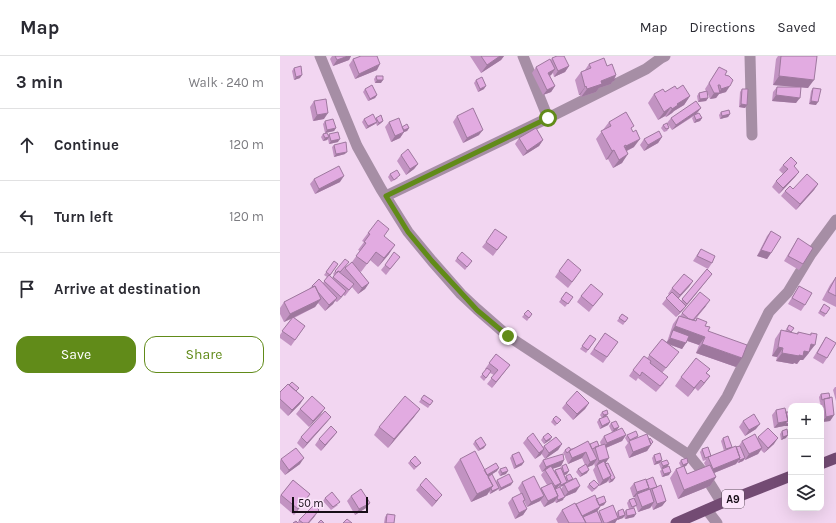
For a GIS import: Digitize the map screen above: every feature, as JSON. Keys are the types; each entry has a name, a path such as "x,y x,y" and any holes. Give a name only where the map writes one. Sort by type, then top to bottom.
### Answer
{"main road":[{"name":"A9","path":"676,523 788,477"}],"street":[{"path":"523,56 548,118"},
{"path":"386,196 548,118 646,68 665,56"},
{"path":"750,56 752,135"},
{"path":"323,57 357,146 408,232 432,261 477,310 508,336 689,455 702,470 722,503"},
{"path":"689,455 728,397 769,312 788,292 836,220"},
{"path":"707,510 717,523"}],"building":[{"path":"335,56 348,56 337,60"},
{"path":"361,56 377,56 380,64 359,74 353,59"},
{"path":"481,56 500,56 487,65"},
{"path":"564,56 569,66 558,71 552,58"},
{"path":"781,56 817,56 814,80 779,76"},
{"path":"604,58 607,66 612,64 616,75 601,81 602,84 587,89 586,86 585,87 581,72 591,68 589,64"},
{"path":"550,59 555,69 548,73 555,86 547,90 536,67"},
{"path":"301,66 302,75 296,77 294,68"},
{"path":"719,67 727,71 725,75 729,76 733,80 730,86 721,89 720,85 718,85 720,93 714,93 709,83"},
{"path":"376,76 383,76 383,80 377,80"},
{"path":"482,77 486,86 480,89 476,80"},
{"path":"372,85 377,95 370,99 365,89"},
{"path":"683,85 690,96 672,109 671,107 664,112 654,94 663,89 665,92 675,86 677,89"},
{"path":"777,87 801,87 800,98 776,95"},
{"path":"813,88 821,89 818,102 811,101"},
{"path":"742,89 748,89 747,105 741,104"},
{"path":"707,91 708,98 700,99 699,93"},
{"path":"326,99 328,113 317,115 314,101"},
{"path":"696,101 701,108 676,125 671,118"},
{"path":"473,108 483,130 467,138 457,116"},
{"path":"729,110 730,114 722,116 721,112"},
{"path":"626,112 634,126 631,128 633,132 636,130 640,139 624,146 628,154 619,160 614,150 612,151 601,131 611,126 609,122"},
{"path":"699,113 702,118 696,120 694,115"},
{"path":"373,114 377,122 368,126 364,119"},
{"path":"381,115 383,121 379,123 376,118"},
{"path":"399,118 404,132 395,136 389,122"},
{"path":"333,119 336,128 327,130 325,121"},
{"path":"667,123 669,128 666,129 663,125"},
{"path":"407,124 409,128 404,130 402,127"},
{"path":"536,128 543,140 527,151 519,138"},
{"path":"659,131 662,137 648,145 644,139"},
{"path":"338,132 340,139 331,141 329,134"},
{"path":"327,133 329,137 325,138 323,134"},
{"path":"346,142 347,152 336,154 334,145"},
{"path":"408,149 418,164 410,169 401,155"},
{"path":"791,157 797,163 794,166 799,172 783,188 776,181 788,169 783,165"},
{"path":"339,166 344,176 319,189 314,179"},
{"path":"397,170 400,175 394,180 390,174"},
{"path":"807,174 818,184 800,204 785,191 790,186 793,189"},
{"path":"378,220 389,229 384,236 395,245 384,258 376,252 367,264 356,256 366,243 364,242 370,234 368,233"},
{"path":"495,229 507,237 497,250 486,242"},
{"path":"771,231 781,237 771,253 761,250"},
{"path":"798,238 813,248 803,264 788,256"},
{"path":"701,249 715,256 712,263 697,256"},
{"path":"394,252 400,257 390,269 385,265"},
{"path":"462,252 472,261 467,267 457,258"},
{"path":"345,259 349,262 340,272 338,271 337,273 335,271"},
{"path":"568,259 581,270 572,282 559,271"},
{"path":"334,261 338,264 330,275 326,272"},
{"path":"352,262 369,283 362,288 345,268"},
{"path":"707,269 712,274 687,304 682,299"},
{"path":"338,271 354,284 349,290 333,277"},
{"path":"684,274 693,281 680,295 672,288"},
{"path":"329,275 346,291 341,297 324,281"},
{"path":"836,277 836,296 828,292"},
{"path":"319,279 337,298 329,305 315,286 312,286"},
{"path":"591,284 603,294 593,306 581,296"},
{"path":"315,286 321,299 290,314 284,302"},
{"path":"799,286 812,293 805,305 792,298"},
{"path":"566,292 573,297 568,304 561,299"},
{"path":"672,292 686,306 680,312 666,298"},
{"path":"700,292 710,300 693,320 689,319 682,313"},
{"path":"824,304 830,308 826,314 820,311"},
{"path":"528,310 532,314 529,318 524,314"},
{"path":"622,314 628,318 625,322 619,318"},
{"path":"679,316 696,321 697,318 707,322 705,326 710,327 708,331 747,345 742,358 702,344 705,337 675,326"},
{"path":"293,317 305,326 295,340 282,331"},
{"path":"789,325 794,328 791,332 787,329"},
{"path":"673,330 689,336 686,343 670,338"},
{"path":"781,330 798,334 798,332 811,335 811,333 817,334 815,345 811,344 809,352 804,351 803,356 782,353 783,348 778,347"},
{"path":"605,333 618,342 607,357 594,349"},
{"path":"590,335 596,339 588,350 582,346"},
{"path":"826,337 836,343 827,358 817,353"},
{"path":"662,339 679,352 666,368 649,355"},
{"path":"496,354 510,365 496,382 491,378 498,370 489,363"},
{"path":"644,356 651,361 650,363 668,377 660,386 642,372 640,376 633,370"},
{"path":"696,358 710,369 706,373 710,376 704,383 701,380 694,388 681,377"},
{"path":"487,368 491,371 486,378 482,374"},
{"path":"292,382 299,388 296,391 289,385"},
{"path":"288,384 304,398 292,410 280,399 280,392"},
{"path":"577,391 589,403 577,414 566,403"},
{"path":"829,393 830,398 822,400 821,394"},
{"path":"424,395 433,401 430,405 421,399"},
{"path":"312,396 325,408 313,421 300,409"},
{"path":"405,396 420,409 394,439 379,427"},
{"path":"832,397 834,415 826,417 824,399"},
{"path":"785,408 788,421 778,423 776,410"},
{"path":"607,410 608,414 604,415 602,412"},
{"path":"325,411 331,417 307,443 301,437"},
{"path":"754,414 760,424 749,430 743,421"},
{"path":"556,416 561,420 557,424 553,419"},
{"path":"607,416 610,422 602,426 599,419"},
{"path":"616,421 619,427 614,429 611,423"},
{"path":"331,426 337,432 325,445 319,439"},
{"path":"622,428 626,435 607,443 604,436"},
{"path":"768,428 778,438 768,448 758,437"},
{"path":"787,429 788,435 783,437 782,431"},
{"path":"636,431 638,436 630,440 627,435"},
{"path":"533,433 544,449 539,453 527,438"},
{"path":"548,433 552,437 546,441 543,437"},
{"path":"647,434 651,445 633,452 629,441"},
{"path":"755,434 762,448 749,454 742,441"},
{"path":"728,436 732,447 726,449 723,438"},
{"path":"481,437 486,445 480,449 475,441"},
{"path":"556,437 562,444 549,453 544,446"},
{"path":"650,438 653,442 651,444 649,439"},
{"path":"588,441 597,459 590,462 586,452 572,458 569,451"},
{"path":"597,441 599,446 592,449 590,444"},
{"path":"605,444 609,458 599,461 595,447"},
{"path":"736,446 740,458 713,469 708,457"},
{"path":"740,446 745,458 740,460 736,447"},
{"path":"569,447 571,450 567,453 565,450"},
{"path":"708,447 711,456 705,458 702,449"},
{"path":"296,448 304,458 289,470 281,459"},
{"path":"475,451 493,486 477,494 460,459"},
{"path":"519,452 524,462 516,466 512,455"},
{"path":"660,453 662,460 656,462 654,455"},
{"path":"563,454 564,460 546,467 543,460"},
{"path":"415,456 421,463 416,467 410,461"},
{"path":"687,458 688,463 683,465 681,460"},
{"path":"667,460 669,464 663,466 661,462"},
{"path":"604,461 611,476 603,480 597,465"},
{"path":"496,463 499,468 487,475 484,470"},
{"path":"608,463 615,478 611,480 611,476 605,464"},
{"path":"566,464 569,471 564,473 562,466"},
{"path":"586,464 589,470 582,474 578,469"},
{"path":"710,465 716,477 684,490 676,469 684,466 687,474"},
{"path":"551,466 561,483 555,486 545,470"},
{"path":"669,466 671,472 664,474 662,469"},
{"path":"506,467 508,471 502,473 500,469"},
{"path":"561,468 567,482 561,485 555,470"},
{"path":"492,474 499,488 492,491 491,488 493,486 488,477"},
{"path":"509,474 513,482 501,488 497,480"},
{"path":"570,474 573,479 568,481 566,476"},
{"path":"534,476 544,496 531,502 522,482"},
{"path":"653,477 657,487 648,489 646,480"},
{"path":"426,478 442,495 436,501 420,485"},
{"path":"576,478 580,486 568,492 564,484"},
{"path":"646,479 649,488 637,492 634,483"},
{"path":"293,480 310,494 298,509 281,495"},
{"path":"594,480 599,485 594,489 589,484"},
{"path":"552,483 558,496 548,501 541,488"},
{"path":"661,485 666,501 657,504 652,489"},
{"path":"560,487 565,497 558,500 555,489"},
{"path":"361,489 370,503 359,509 351,496"},
{"path":"650,489 654,502 642,507 637,494"},
{"path":"332,492 340,502 333,507 325,498"},
{"path":"522,493 525,500 523,501 527,509 519,513 512,498"},
{"path":"595,495 600,507 582,516 576,504"},
{"path":"604,496 606,502 599,505 596,499"},
{"path":"634,498 637,505 632,507 629,500"},
{"path":"575,503 586,523 569,523 562,510"},
{"path":"314,505 319,510 308,523 303,523 299,520"},
{"path":"613,505 618,518 604,523 599,511"},
{"path":"634,508 636,514 627,516 626,510"},
{"path":"623,509 625,515 619,517 618,511"},
{"path":"597,511 602,523 586,523 583,517"},
{"path":"387,514 395,515 394,523 386,523"},
{"path":"347,519 352,523 343,523"}],"route":[{"path":"508,336 477,310 432,261 408,232 386,196 548,118"}]}
